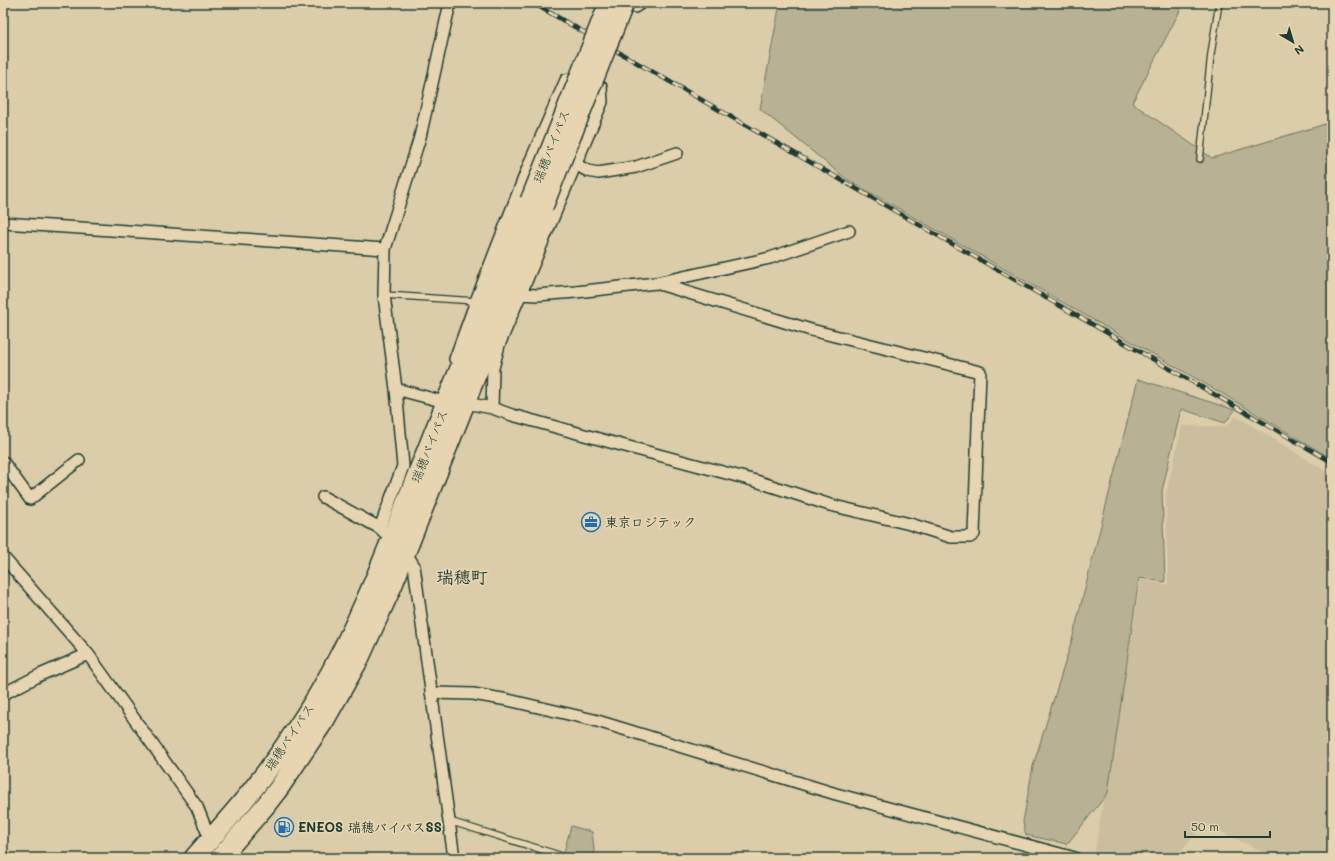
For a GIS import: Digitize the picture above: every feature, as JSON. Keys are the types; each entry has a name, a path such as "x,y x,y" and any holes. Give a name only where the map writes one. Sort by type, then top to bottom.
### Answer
{"highway":[{"name":"瑞穂バイパス","path":"220,858 265,806 301,756 324,721 359,659 393,584 466,403 608,3"},
{"name":"瑞穂バイパス","path":"194,858 251,792 275,761 317,696 345,643 381,566 386,533 441,408 536,204 624,3"}],"street":[{"path":"386,533 403,466 396,389 384,295 385,249 420,137 450,3"},
{"path":"629,3 635,7 641,3"},
{"path":"396,389 441,408 460,342 531,160 566,80 583,77 602,87 602,102 499,345 495,362 492,408"},
{"path":"576,164 588,171 598,173 636,167 677,153"},
{"path":"3,223 385,249"},
{"path":"520,294 537,295 576,292 656,283 770,258 849,231"},
{"path":"466,403 492,408 512,415 756,481 830,505 910,524 951,537 970,537 974,534 980,372 811,330 656,283"},
{"path":"3,462 30,500 79,460"},
{"path":"324,497 386,533 406,552 414,566 454,858"},
{"path":"3,557 88,654 197,807 210,839"},
{"path":"3,694 40,675 88,654"},
{"path":"431,693 473,694 508,700 594,720 836,794 1075,858"}],"lane":[{"path":"1200,159 1211,54 1219,3"},
{"path":"384,295 476,301"},
{"path":"448,821 559,855 560,858"}],"shaded area":[{"path":"780,3 1184,3 1132,103 1212,158 1332,122 1332,459 1223,394 845,178 760,109"},
{"path":"1138,379 1235,410 1225,423 1181,409 1162,491 1165,582 1139,578 1108,793 1067,844 1026,835 1023,822 1033,766 1072,640"},
{"path":"1236,416 1332,475 1332,858 1276,858 1205,824 1174,858 1098,858 1094,856 1141,580 1168,585 1166,494 1182,426 1226,426"},
{"path":"571,826 592,832 595,858 565,858 564,852"}],"railway":[{"path":"533,3 1332,462"}],"place":[{"name":"東京ロジテック","path":"591,522"},
{"name":"ENEOS 瑞穂バイパスSS","path":"284,827"}],"district":[{"name":"瑞穂町","path":"462,577"}]}
